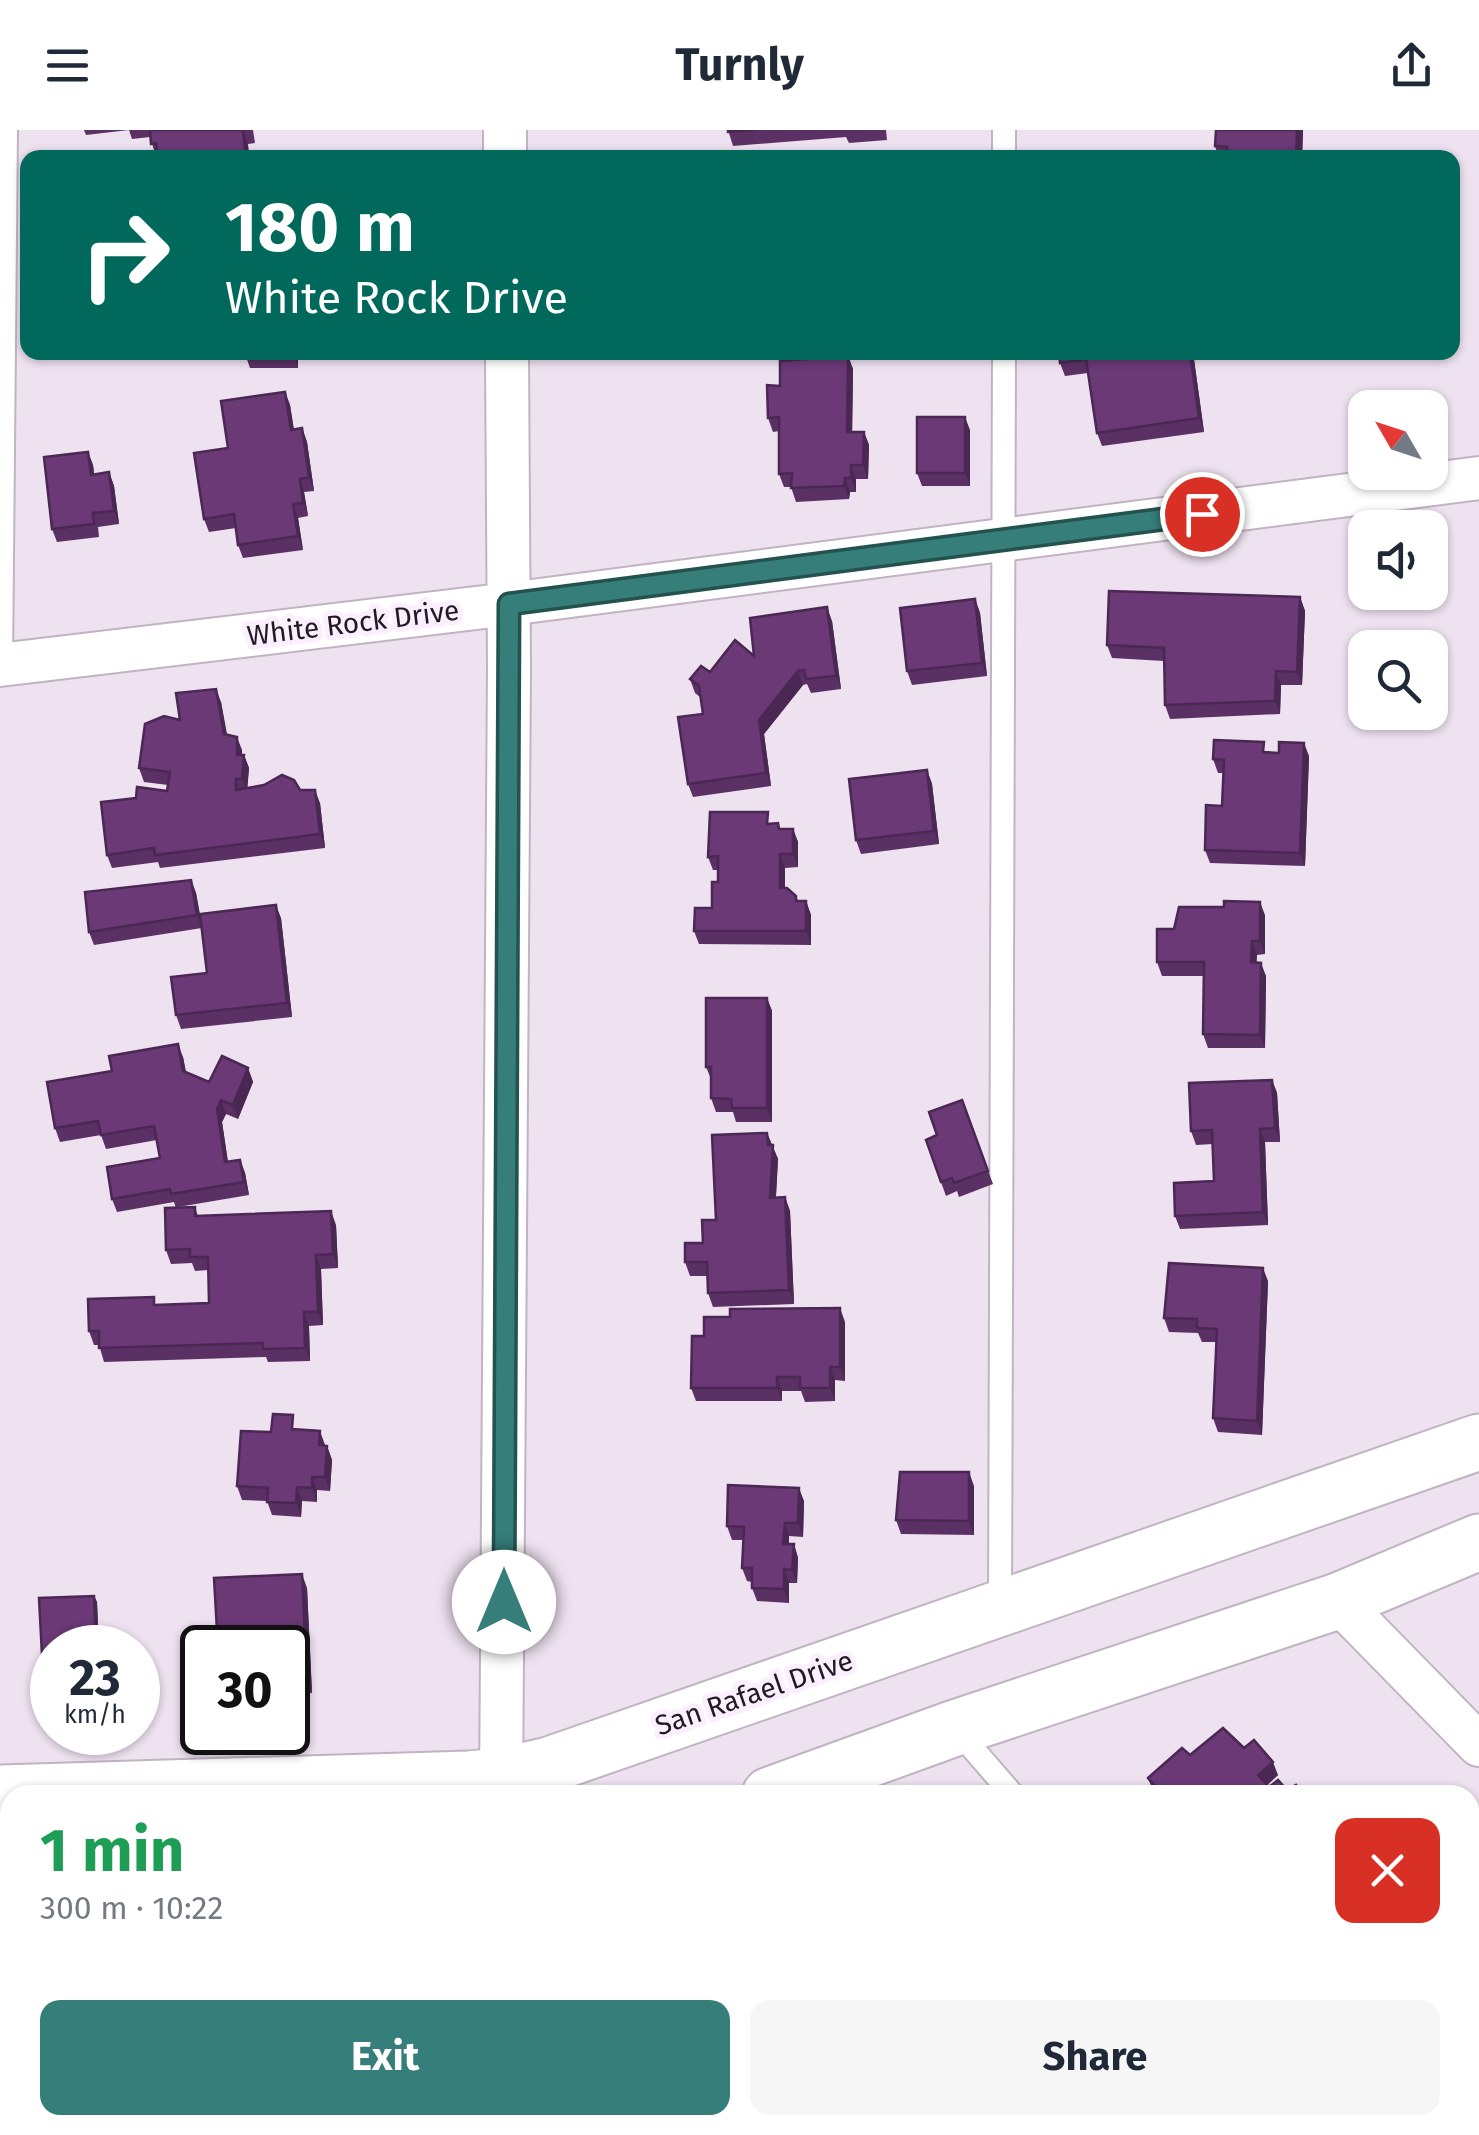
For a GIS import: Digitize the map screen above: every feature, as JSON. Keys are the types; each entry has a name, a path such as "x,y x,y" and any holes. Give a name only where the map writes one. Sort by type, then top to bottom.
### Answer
{"street":[{"path":"501,1785 507,360"},
{"name":"White Rock Drive","path":"0,665 509,604 1479,478"},
{"name":"San Rafael Drive","path":"503,1785 1000,1607 1479,1442"},
{"path":"797,1785 954,1728 1338,1602 1479,1542"},
{"path":"1338,1602 1479,1746"}],"lane":[{"path":"0,665 6,130"},
{"path":"1000,1607 1004,360"},
{"path":"954,1728 1004,1785"}],"building":[{"path":"150,130 243,130 245,150 157,150 156,143 151,144"},
{"path":"1216,130 1297,130 1296,150 1227,150 1215,146"},
{"path":"848,360 847,432 864,432 863,465 851,465 851,478 845,478 844,486 791,488 792,473 779,474 779,417 768,418 767,385 780,386 780,361"},
{"path":"1086,360 1191,360 1199,418 1097,433"},
{"path":"285,392 291,430 302,428 309,477 300,479 303,503 293,504 298,536 238,545 234,514 204,519 194,453 228,448 221,401"},
{"path":"917,417 965,417 965,473 917,473"},
{"path":"88,452 91,475 109,472 114,511 93,513 94,524 52,529 44,457"},
{"path":"1109,591 1300,597 1297,672 1276,671 1275,701 1165,705 1164,648 1107,645"},
{"path":"975,599 982,663 907,671 900,608"},
{"path":"827,607 836,676 806,679 804,670 798,671 759,720 766,773 688,784 678,717 703,714 699,686 690,679 701,666 710,672 735,640 754,656 750,618"},
{"path":"216,689 224,734 237,737 237,755 244,755 242,779 236,779 236,790 264,785 282,775 294,780 300,790 315,790 320,834 155,855 154,848 107,855 101,802 136,798 137,787 167,791 170,772 139,768 145,724 164,716 180,720 176,693"},
{"path":"1214,740 1264,742 1263,752 1279,753 1279,742 1304,743 1300,853 1205,850 1206,805 1222,806 1224,760 1213,759"},
{"path":"927,770 934,831 856,840 849,779"},
{"path":"710,812 768,812 767,824 778,823 779,829 793,829 793,854 780,854 780,888 787,888 796,901 806,901 806,931 694,931 695,908 712,908 712,882 718,882 718,856 708,857"},
{"path":"191,880 197,915 89,932 85,892"},
{"path":"1224,901 1260,902 1260,941 1252,941 1251,962 1261,963 1260,1035 1203,1034 1204,962 1157,962 1157,929 1174,929 1179,907 1224,907"},
{"path":"276,905 287,1003 176,1015 171,977 207,973 200,914"},
{"path":"706,998 767,998 767,1108 732,1108 731,1099 711,1098 711,1067 706,1067"},
{"path":"178,1044 183,1071 209,1082 222,1056 248,1068 233,1105 221,1100 217,1109 225,1162 240,1160 244,1182 112,1199 107,1167 160,1158 154,1126 101,1135 98,1121 55,1128 47,1082 112,1071 109,1056"},
{"path":"1272,1080 1275,1128 1260,1129 1263,1212 1175,1216 1174,1183 1214,1181 1212,1130 1191,1131 1189,1083"},
{"path":"962,1100 988,1171 954,1183 952,1178 941,1182 926,1140 937,1135 929,1112"},
{"path":"767,1133 768,1145 773,1145 770,1198 785,1197 789,1290 708,1293 707,1262 685,1262 685,1243 703,1243 702,1220 716,1220 712,1135"},
{"path":"195,1207 195,1216 331,1211 333,1254 316,1255 318,1312 304,1312 305,1348 263,1349 263,1343 99,1348 99,1331 89,1331 88,1299 154,1297 154,1305 209,1303 208,1257 190,1257 190,1249 166,1250 165,1208"},
{"path":"1169,1263 1263,1268 1257,1421 1213,1418 1217,1329 1197,1328 1197,1319 1164,1318"},
{"path":"840,1308 840,1367 830,1367 830,1388 800,1388 800,1377 777,1377 777,1388 691,1388 692,1336 704,1336 704,1317 730,1317 730,1309"},
{"path":"273,1414 293,1415 292,1429 320,1431 319,1445 327,1446 325,1477 312,1477 312,1488 297,1487 296,1503 267,1502 268,1488 237,1486 241,1431 271,1432"},
{"path":"900,1472 969,1472 969,1521 896,1520"},
{"path":"728,1485 799,1488 798,1523 785,1523 783,1544 794,1544 792,1570 784,1569 784,1589 752,1588 752,1568 742,1568 744,1527 727,1526"},
{"path":"302,1574 304,1625 217,1625 214,1578"},
{"path":"94,1596 95,1625 40,1625 39,1598"},
{"path":"1223,1728 1244,1748 1254,1740 1273,1762 1258,1775 1267,1785 1154,1785 1148,1778 1182,1748 1190,1755"}],"route":[{"path":"504,1602 509,604 1202,514"}]}
